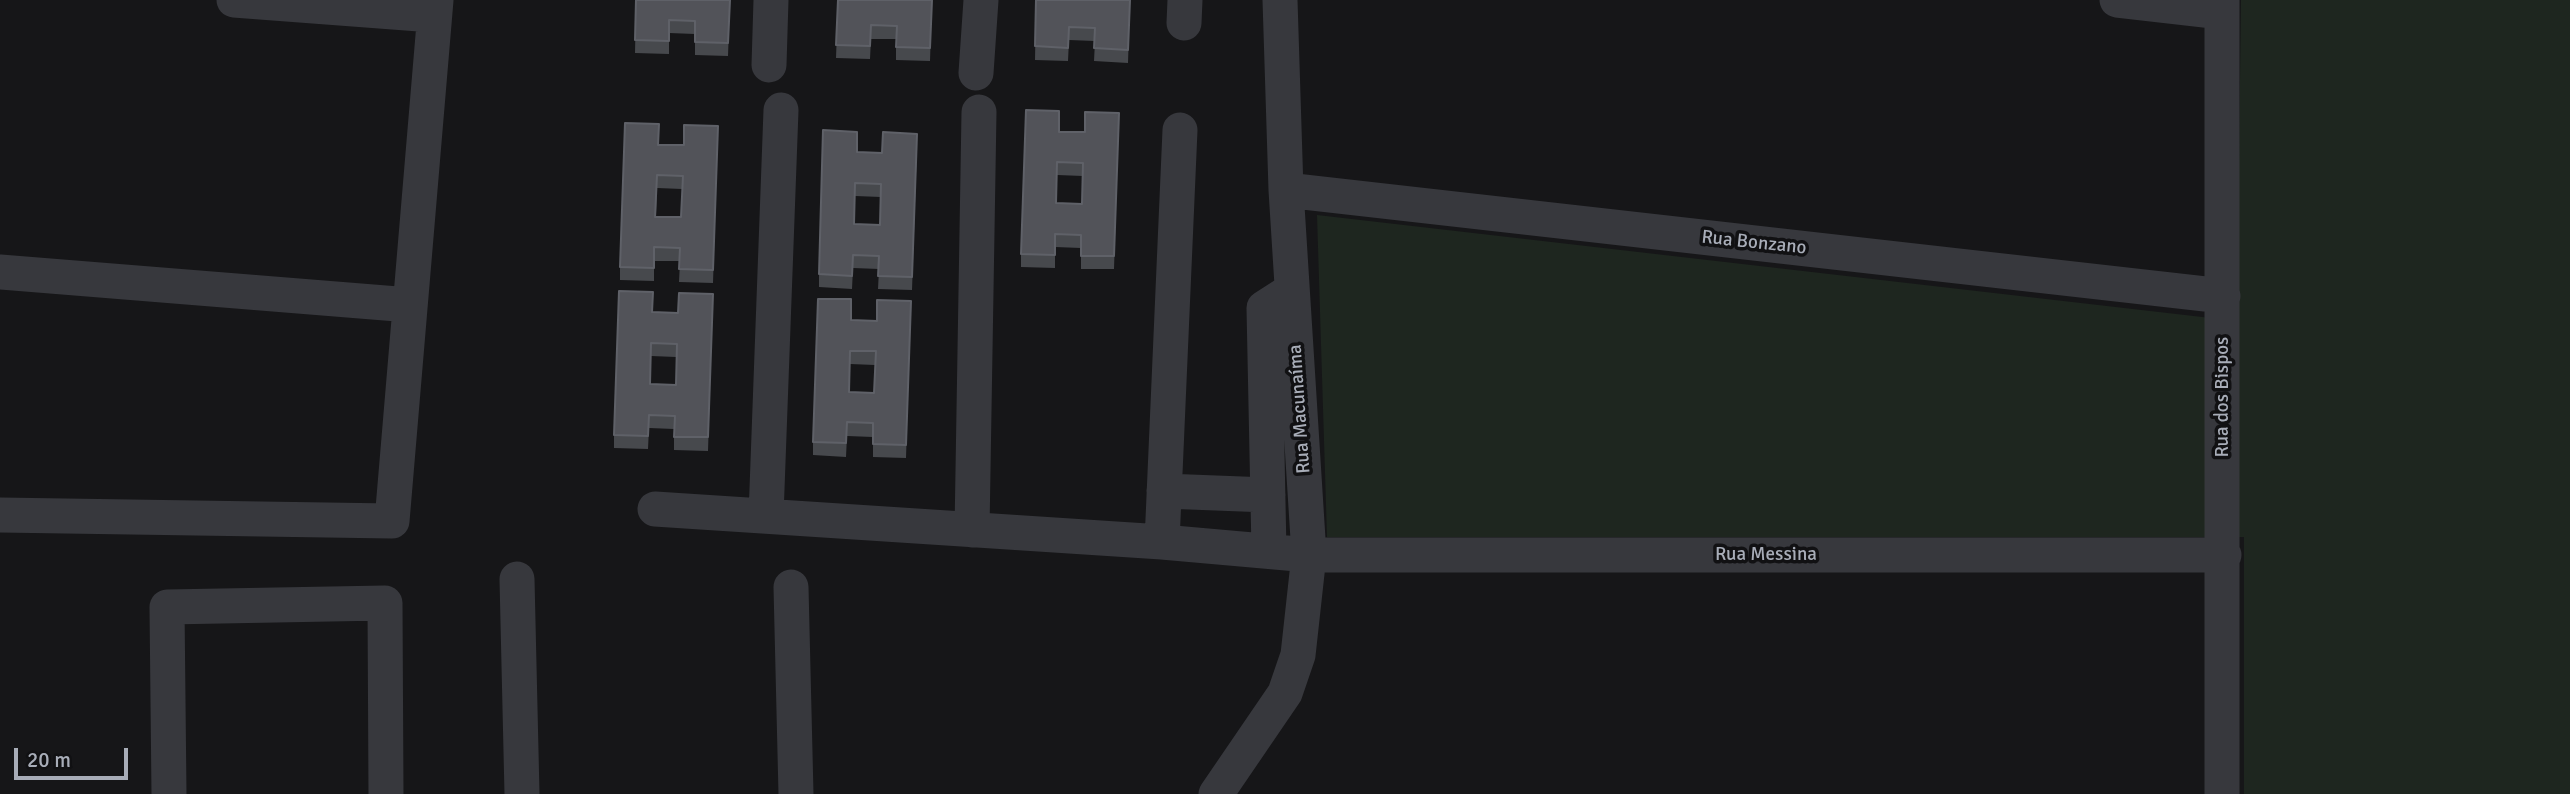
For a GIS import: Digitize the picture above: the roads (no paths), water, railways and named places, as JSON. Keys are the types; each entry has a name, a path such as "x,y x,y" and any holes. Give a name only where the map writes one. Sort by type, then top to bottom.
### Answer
{"street":[{"path":"0,515 392,521 435,8 234,0"},
{"path":"769,65 771,0"},
{"path":"976,73 981,0"},
{"name":"Rua Macunaíma","path":"1216,794 1285,693 1298,654 1309,555 1286,190 1279,0"},
{"path":"2117,0 2222,6"},
{"name":"Rua dos Bispos","path":"2222,6 2222,794"},
{"path":"766,516 781,110"},
{"path":"972,530 979,112"},
{"path":"1162,542 1180,130"},
{"name":"Rua Bonzano","path":"1286,190 2223,296"},
{"path":"0,272 410,305"},
{"path":"1269,551 1264,308 1292,289"},
{"path":"1164,491 1268,495"},
{"name":"Rua Messina","path":"655,509 1162,542 1309,555 2224,555"},
{"path":"517,579 522,794"},
{"path":"791,587 796,794"},
{"path":"169,794 167,607 384,603 387,794"}]}
